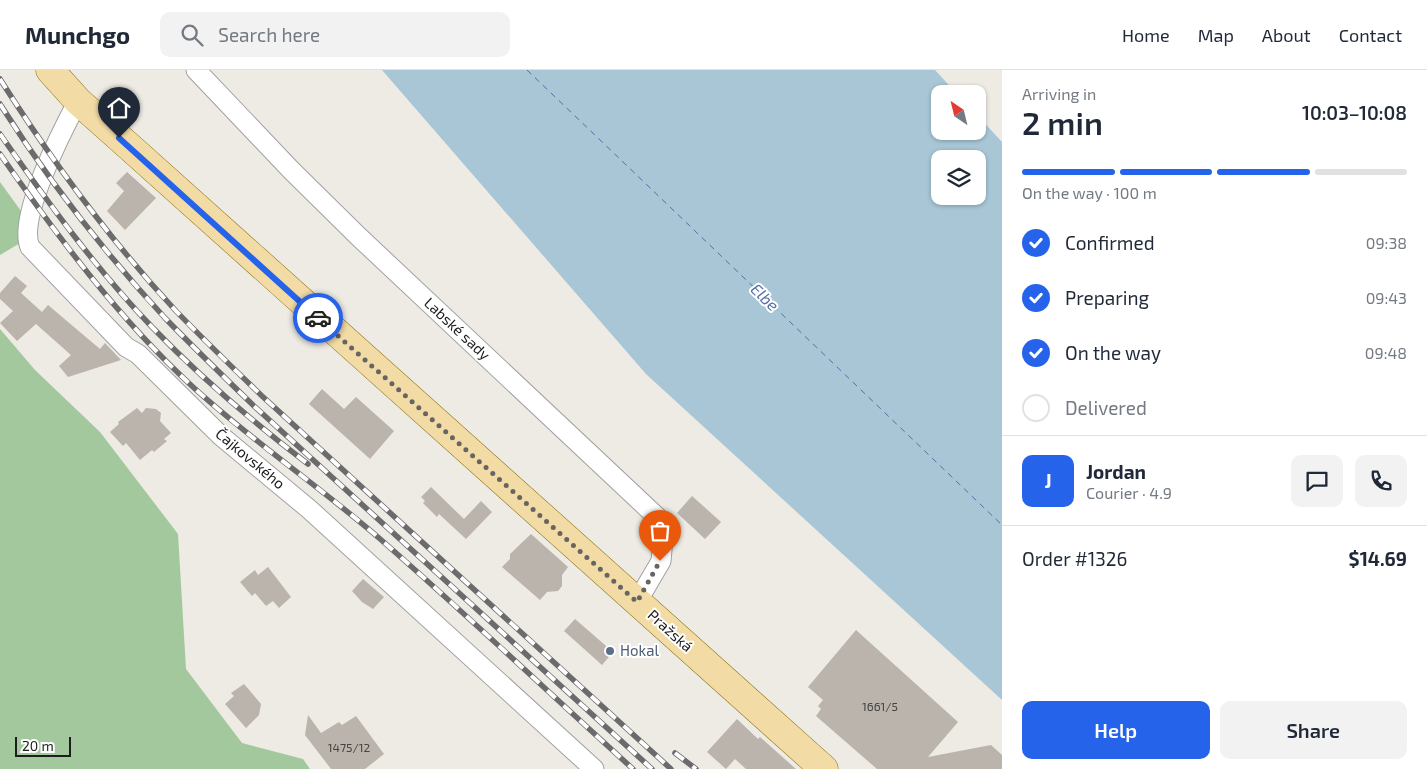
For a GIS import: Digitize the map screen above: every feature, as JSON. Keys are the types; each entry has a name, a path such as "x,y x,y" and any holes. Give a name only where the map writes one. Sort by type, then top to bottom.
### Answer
{"main road":[{"name":"Pražská","path":"50,70 78,101 824,769"}],"street":[{"name":"Labské sady","path":"196,70 291,170 359,236 657,517 663,539 660,561 637,602"},
{"name":"Čajkovského","path":"78,101 56,143 31,212 27,234 30,247 126,347 138,354 221,436 309,509 594,769"}],"green space":[{"path":"0,182 37,233 0,255"},
{"path":"0,329 35,370 100,432 178,534 186,669 242,743 303,759 310,769 0,769"}],"water":[{"name":"Elbe","path":"382,70 935,70 949,85 931,85 931,140 986,140 986,125 1002,142 1002,700 646,374"}],"building":[{"path":"127,172 156,198 125,230 107,211 124,191 116,183"},
{"path":"15,276 27,286 21,293 42,312 48,305 100,349 105,343 121,360 68,377 59,366 71,355 36,324 17,341 0,323 13,311 0,299 0,293"},
{"path":"322,389 344,409 356,397 394,431 370,459 309,404"},
{"path":"137,408 142,413 146,408 156,409 161,413 160,421 171,433 164,439 167,441 154,452 152,450 140,460 126,443 123,446 110,432 119,424 118,422"},
{"path":"431,487 464,519 481,501 492,512 466,539 439,514 437,517 423,503 425,501 421,497"},
{"path":"692,496 721,522 705,539 677,513"},
{"path":"531,534 568,567 562,575 562,586 558,591 547,592 540,600 502,567 510,559 510,554"},
{"path":"268,567 291,597 279,608 273,601 266,606 255,593 252,596 240,582 255,570 258,575"},
{"path":"363,579 384,597 373,609 362,602 352,591"},
{"path":"575,619 613,652 602,665 564,631"},
{"path":"856,630 958,722 928,757 991,745 1002,755 1002,769 877,769 816,716 821,709 818,706 823,700 808,687"},
{"path":"244,684 261,704 259,715 246,728 225,704 234,696 231,693"},
{"path":"308,715 321,733 339,722 342,725 356,716 384,754 365,769 331,769 305,735"},
{"path":"737,719 758,739 760,737 796,769 746,769 735,759 726,769 707,752"}],"ferry route":[{"path":"527,70 1002,525"}],"railway":[{"path":"0,79 61,170 105,228 176,311 262,396 671,769"},
{"path":"0,104 57,188 120,267 165,318 254,406 652,769"},
{"path":"0,134 91,258 131,305 189,364 267,432 308,464"},
{"path":"0,154 90,276 166,361 215,407 379,538 633,769"},
{"path":"675,753 696,769"}],"way so far":[{"path":"318,318 637,602 660,561"}],"place":[{"name":"Hokal","path":"610,651"}],"route":[{"path":"119,138 318,318"}]}
